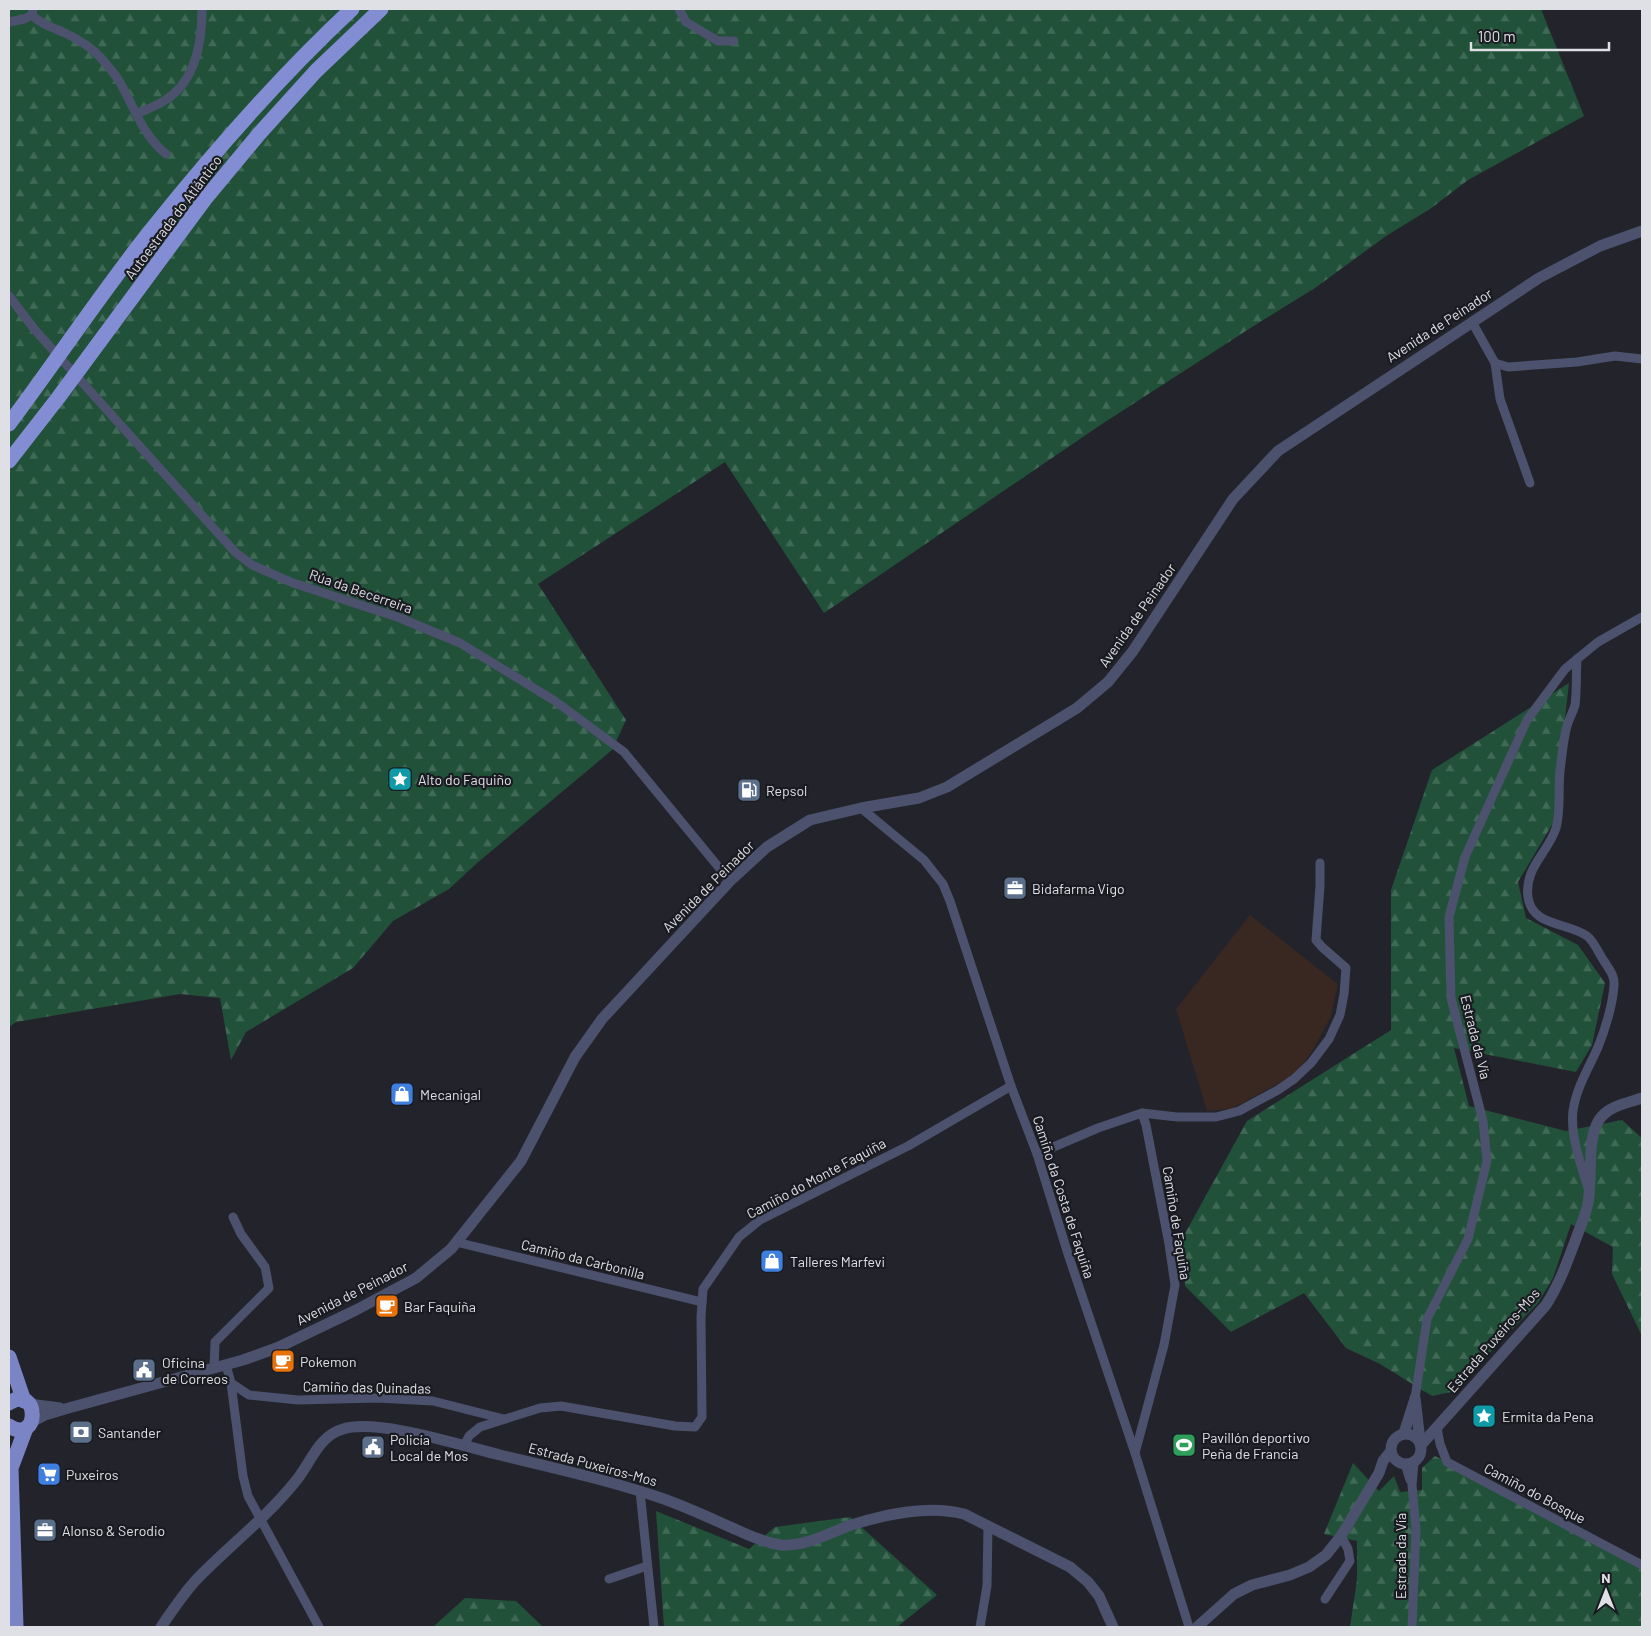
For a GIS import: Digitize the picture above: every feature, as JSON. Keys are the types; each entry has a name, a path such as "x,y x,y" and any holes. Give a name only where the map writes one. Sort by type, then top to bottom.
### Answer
{"highway":[{"name":"Autoestrada do Atlántico","path":"9,424 148,234 242,121 318,41 352,9"},
{"name":"Autoestrada do Atlántico","path":"9,461 205,199 247,148 316,71 381,9"},
{"path":"9,1357 27,1402 34,1414 10,1465 16,1627"},
{"path":"9,1403 15,1400 27,1402"},
{"path":"9,1428 17,1430 29,1425"}],"street":[{"path":"136,114 164,101 180,88 190,75 196,58 202,28 202,9"},
{"path":"680,9 686,22 702,32 718,41 734,41"},
{"path":"9,22 24,19 33,12 40,22 64,32 86,45 99,56 117,78 155,145 166,154"},
{"name":"Avenida de Peinador","path":"29,1425 45,1415 243,1360 279,1347 356,1310 416,1278 451,1249 521,1161 575,1057 602,1020 730,881 767,847 810,820 861,808 919,798 947,787 1077,708 1108,682 1133,651 1233,499 1278,451 1539,278 1600,246 1642,231"},
{"name":"Rúa da Becerreira","path":"9,296 35,330 234,552 252,565 293,583 400,618 460,642 555,701 624,752 730,881"},
{"path":"1472,322 1494,363 1500,399 1530,483"},
{"path":"1494,363 1508,368 1577,362 1615,356 1642,358"},
{"name":"Estrada da Vía","path":"1416,1398 1427,1319 1468,1239 1488,1161 1483,1121 1451,998 1449,918 1465,857 1527,720 1565,669 1598,642 1642,617"},
{"path":"1577,659 1575,700 1567,726 1560,771 1556,828 1536,862 1527,887 1528,899 1532,910 1541,919 1577,930 1589,937 1613,975 1615,984 1607,1021 1599,1045 1577,1092 1573,1111 1573,1128 1590,1193"},
{"name":"Camiño da Costa de Faquiña","path":"861,808 924,860 942,884 950,901 1011,1086 1037,1154 1068,1254 1135,1453 1189,1627"},
{"path":"1037,1154 1098,1128 1142,1113 1186,1117 1216,1116 1239,1111 1278,1090 1294,1079 1311,1063 1329,1039 1340,1015 1346,968 1316,940 1320,863"},
{"name":"Camiño do Monte Faquiña","path":"464,1446 469,1436 480,1426 540,1408 561,1406 675,1426 695,1426 702,1417 703,1289 739,1237 760,1220 908,1146 1011,1086"},
{"name":"Estrada Puxeiros-Mos","path":"1420,1443 1437,1428 1546,1305 1558,1287 1588,1206 1591,1182 1591,1148 1599,1120 1607,1111 1642,1098"},
{"name":"Camiño de Faquiña","path":"1135,1453 1164,1345 1175,1285 1169,1244 1142,1113"},
{"path":"233,1217 241,1234 265,1267 269,1288 215,1342 220,1366 231,1383 243,1476 248,1496 319,1627"},
{"name":"Camiño da Carbonilla","path":"456,1242 702,1302"},
{"name":"Camiño das Quinadas","path":"231,1383 250,1395 298,1400 377,1398 432,1401 505,1419"},
{"path":"1404,1434 1416,1398"},
{"path":"1416,1398 1420,1443 1420,1457 1409,1463 1397,1461 1392,1454 1393,1440 1396,1437 1404,1434 1413,1435 1420,1443"},
{"name":"Avenida de Peinador","path":"27,1402 65,1409"},
{"name":"Estrada Puxeiros-Mos","path":"161,1627 178,1602 197,1580 284,1496 330,1433 356,1426 378,1427 417,1434 615,1482 663,1499 762,1541 780,1545 796,1544 818,1538 852,1525 886,1516 928,1510 950,1510 964,1514 1070,1568 1088,1582 1100,1596 1114,1627"},
{"name":"Camiño do Bosque","path":"1437,1428 1440,1444 1447,1462 1642,1565"},
{"path":"1198,1627 1234,1594 1252,1585 1290,1575 1326,1555 1341,1536 1379,1473 1382,1461 1392,1454"},
{"name":"Estrada da Vía","path":"1409,1463 1416,1530 1412,1627"},
{"path":"640,1491 654,1627"},
{"path":"980,1627 987,1586 988,1526"},
{"path":"1325,1599 1350,1561 1348,1549 1341,1536"},
{"path":"610,1578 647,1566"}],"shaded area":[{"path":"1250,915 1338,984 1331,1016 1315,1047 1296,1074 1231,1109 1207,1111 1176,1009"}],"green space":[{"path":"9,9 1541,9 1584,116 1468,180 1430,209 1386,236 1315,288 1102,424 824,613 725,462 538,584 626,720 612,750 477,863 449,889 393,921 353,968 246,1032 231,1060 220,998 180,994 16,1022 9,1027"},
{"path":"1569,683 1553,823 1518,882 1526,918 1578,945 1605,983 1592,1045 1576,1072 1454,1048 1469,1106 1566,1131 1622,1120 1642,1138 1642,1336 1612,1274 1613,1247 1571,1224 1553,1278 1538,1303 1451,1392 1432,1396 1380,1364 1346,1348 1304,1293 1231,1332 1185,1286 1182,1239 1247,1121 1391,1030 1391,890 1432,770"},
{"path":"1435,1456 1642,1566 1642,1627 1350,1627 1357,1580 1357,1541 1324,1534 1353,1463 1379,1491 1394,1476 1400,1492 1422,1490 1422,1468"},
{"path":"656,1511 749,1549 775,1527 850,1517 937,1595 897,1627 664,1627"},
{"path":"465,1598 516,1601 543,1627 433,1627"}],"place":[{"name":"Alto do Faquiño","path":"400,779"},
{"name":"Repsol","path":"749,790"},
{"name":"Bidafarma Vigo","path":"1015,888"},
{"name":"Mecanigal","path":"402,1094"},
{"name":"Talleres Marfevi","path":"772,1261"},
{"name":"Bar Faquiña","path":"387,1306"},
{"name":"Pokemon","path":"283,1361"},
{"name":"Oficina de Correos","path":"144,1370"},
{"name":"Ermita da Pena","path":"1484,1416"},
{"name":"Santander","path":"81,1432"},
{"name":"Pavillón deportivo Peña de Francia","path":"1184,1445"},
{"name":"Policía Local de Mos","path":"373,1447"},
{"name":"Puxeiros","path":"49,1474"},
{"name":"Alonso & Serodio","path":"45,1530"}]}
